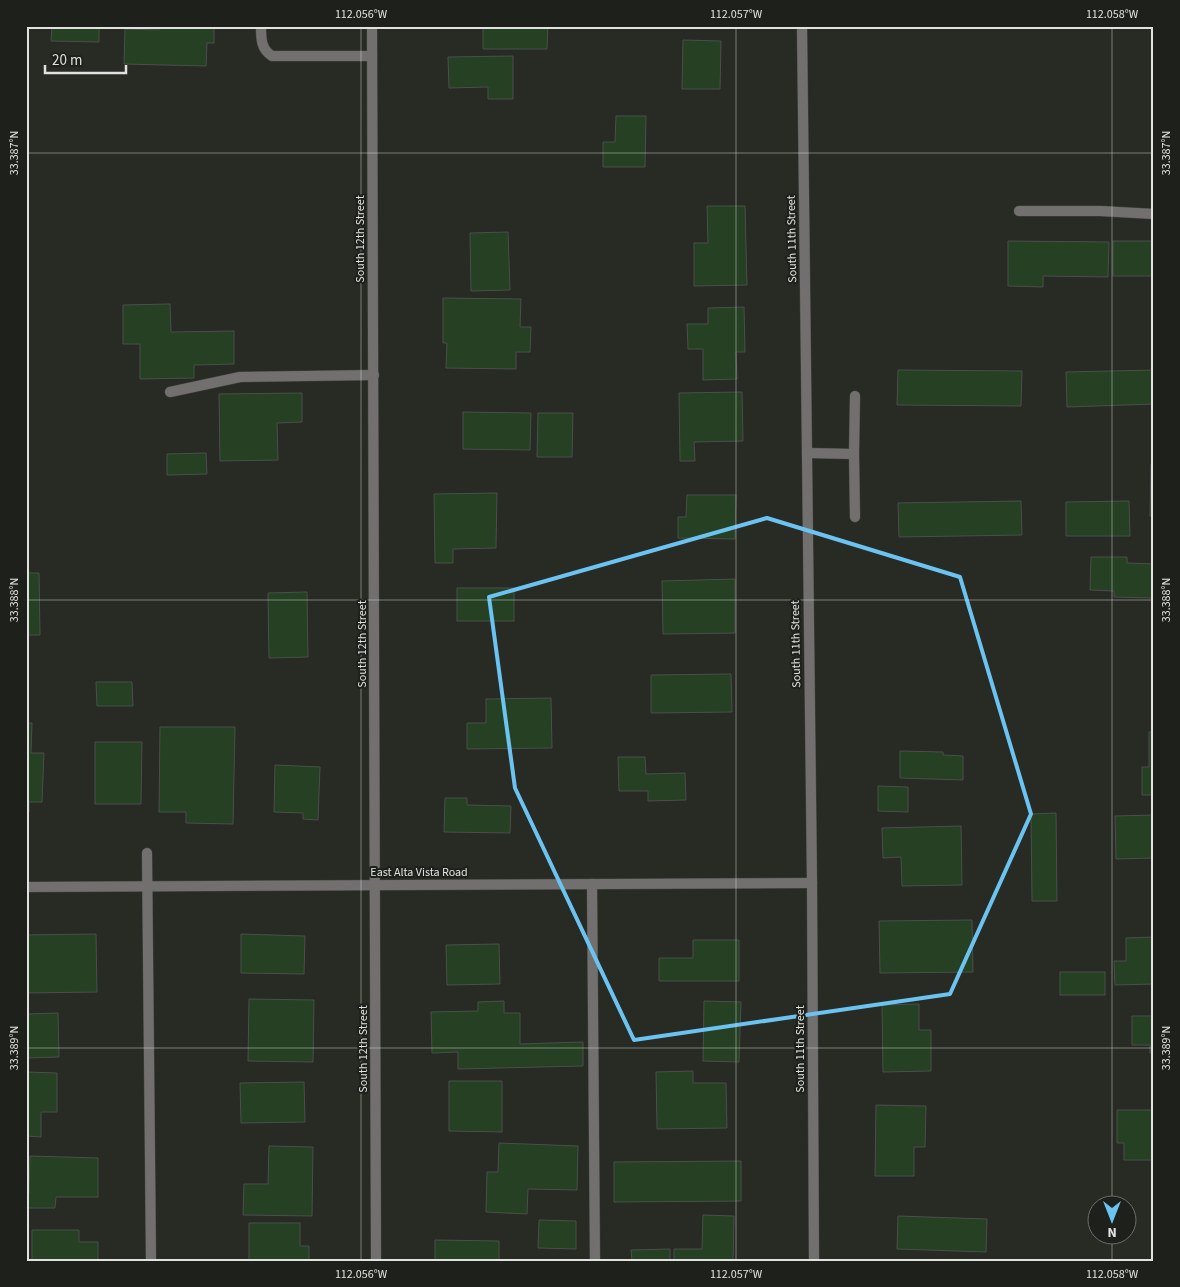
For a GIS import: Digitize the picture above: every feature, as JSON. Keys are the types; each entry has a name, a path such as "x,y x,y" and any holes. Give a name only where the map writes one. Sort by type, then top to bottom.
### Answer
{"street":[{"path":"261,26 262,46 272,56 372,56"},
{"name":"South 12th Street","path":"372,26 376,1261"},
{"name":"South 11th Street","path":"802,26 812,883 814,1261"},
{"path":"1019,211 1100,211 1154,214"},
{"path":"170,392 240,377 374,375"},
{"path":"855,396 855,517"},
{"path":"807,453 854,454"},
{"path":"147,853 151,1261"},
{"name":"East Alta Vista Road","path":"26,887 812,883"},
{"path":"592,884 595,1261"}],"highlighted area":[{"path":"767,518 960,577 1031,814 950,994 634,1040 515,788 489,597"}],"building":[{"path":"52,26 99,26 99,42 51,41"},
{"path":"159,26 214,26 214,43 207,43 206,66 124,64 125,29 159,30"},
{"path":"483,26 548,26 547,49 483,49"},
{"path":"683,40 721,41 720,89 682,89"},
{"path":"513,56 513,99 488,99 488,87 449,88 448,57"},
{"path":"616,116 646,116 645,167 603,167 603,142 615,142"},
{"path":"707,206 745,206 747,285 694,286 694,243 708,243"},
{"path":"508,232 510,290 471,291 470,233"},
{"path":"1008,241 1109,242 1108,277 1043,276 1043,287 1008,286"},
{"path":"1113,241 1154,241 1154,276 1113,276"},
{"path":"443,298 521,299 520,327 531,327 530,352 516,352 516,369 446,368 447,343 443,343"},
{"path":"170,304 171,332 234,331 234,364 194,365 194,378 140,379 140,344 123,344 123,305"},
{"path":"744,307 745,352 736,352 737,379 703,380 703,349 688,349 687,324 708,324 708,308"},
{"path":"898,370 1022,371 1021,406 897,405"},
{"path":"1154,370 1154,404 1067,407 1066,372"},
{"path":"742,392 743,441 694,442 695,461 680,461 679,393"},
{"path":"302,393 302,422 277,423 278,460 220,461 219,394"},
{"path":"463,412 531,413 530,450 463,449"},
{"path":"538,413 573,413 572,457 537,457"},
{"path":"206,453 207,474 167,475 167,454"},
{"path":"1151,464 1154,465 1154,516 1150,516"},
{"path":"497,493 496,548 453,549 453,563 435,563 434,494"},
{"path":"687,495 736,495 735,539 678,538 678,517 686,517"},
{"path":"1021,501 1022,535 899,537 898,503"},
{"path":"1129,501 1130,536 1066,536 1066,502"},
{"path":"1091,557 1127,557 1127,563 1154,564 1154,598 1114,597 1114,591 1090,590"},
{"path":"26,573 39,573 40,635 26,635"},
{"path":"735,579 735,633 663,634 662,581"},
{"path":"457,588 514,588 514,621 457,621"},
{"path":"307,592 308,657 269,658 268,593"},
{"path":"731,674 732,712 651,713 651,675"},
{"path":"96,682 132,682 133,706 97,706"},
{"path":"551,698 552,748 467,749 467,723 486,723 486,699"},
{"path":"26,723 32,723 31,753 44,753 42,802 29,802 29,812 26,812"},
{"path":"160,727 235,727 233,824 186,823 186,812 159,812"},
{"path":"1149,732 1154,732 1154,795 1142,795 1142,767 1149,767"},
{"path":"95,742 142,742 141,804 95,804"},
{"path":"900,751 943,752 943,755 963,756 963,780 900,778"},
{"path":"618,757 645,757 646,774 685,773 686,800 648,801 648,791 619,791"},
{"path":"275,765 320,767 318,820 303,819 303,813 274,812"},
{"path":"878,786 908,787 908,812 878,811"},
{"path":"445,798 467,798 467,805 511,806 510,833 444,832"},
{"path":"1056,813 1057,901 1032,901 1031,814"},
{"path":"1154,815 1154,858 1116,859 1115,816"},
{"path":"961,826 962,885 902,886 901,857 883,858 882,828"},
{"path":"972,920 973,972 880,973 879,921"},
{"path":"96,934 97,992 26,993 26,935"},
{"path":"241,934 305,936 304,974 241,973"},
{"path":"1154,937 1154,984 1115,985 1114,961 1126,961 1126,938"},
{"path":"693,940 739,940 739,981 659,981 659,958 693,958"},
{"path":"499,944 500,984 447,985 446,945"},
{"path":"1060,972 1105,972 1105,995 1060,995"},
{"path":"249,999 314,1000 313,1062 248,1061"},
{"path":"504,1001 504,1013 520,1013 520,1044 583,1042 583,1066 458,1069 458,1052 432,1053 431,1012 478,1011 478,1002"},
{"path":"704,1001 741,1002 739,1062 703,1061"},
{"path":"919,1004 919,1030 931,1030 931,1071 883,1072 882,1005"},
{"path":"58,1013 59,1057 26,1058 26,1014"},
{"path":"1132,1016 1154,1016 1154,1053 1150,1053 1150,1045 1132,1045"},
{"path":"693,1071 693,1083 726,1083 727,1128 657,1129 656,1072"},
{"path":"26,1072 57,1073 57,1112 41,1112 41,1137 26,1136"},
{"path":"449,1081 502,1081 502,1132 449,1131"},
{"path":"304,1082 305,1122 241,1123 240,1083"},
{"path":"876,1105 926,1106 925,1147 914,1147 914,1176 875,1176"},
{"path":"1117,1110 1154,1110 1154,1160 1124,1160 1124,1143 1117,1143"},
{"path":"499,1143 578,1146 577,1190 528,1189 527,1214 486,1212 487,1172 498,1172"},
{"path":"269,1146 313,1147 312,1216 243,1215 244,1184 268,1184"},
{"path":"30,1156 98,1158 98,1197 56,1197 55,1208 26,1208 26,1193 29,1193"},
{"path":"741,1161 741,1201 614,1202 614,1162"},
{"path":"703,1215 734,1216 733,1261 674,1261 674,1249 702,1249"},
{"path":"898,1216 987,1219 986,1252 897,1249"},
{"path":"539,1220 576,1221 576,1249 538,1248"},
{"path":"249,1223 300,1223 300,1246 309,1246 309,1261 249,1261"},
{"path":"32,1230 79,1230 79,1242 98,1242 98,1261 32,1261"},
{"path":"435,1240 499,1241 499,1261 435,1261"},
{"path":"670,1249 670,1261 632,1261 631,1250"}]}
